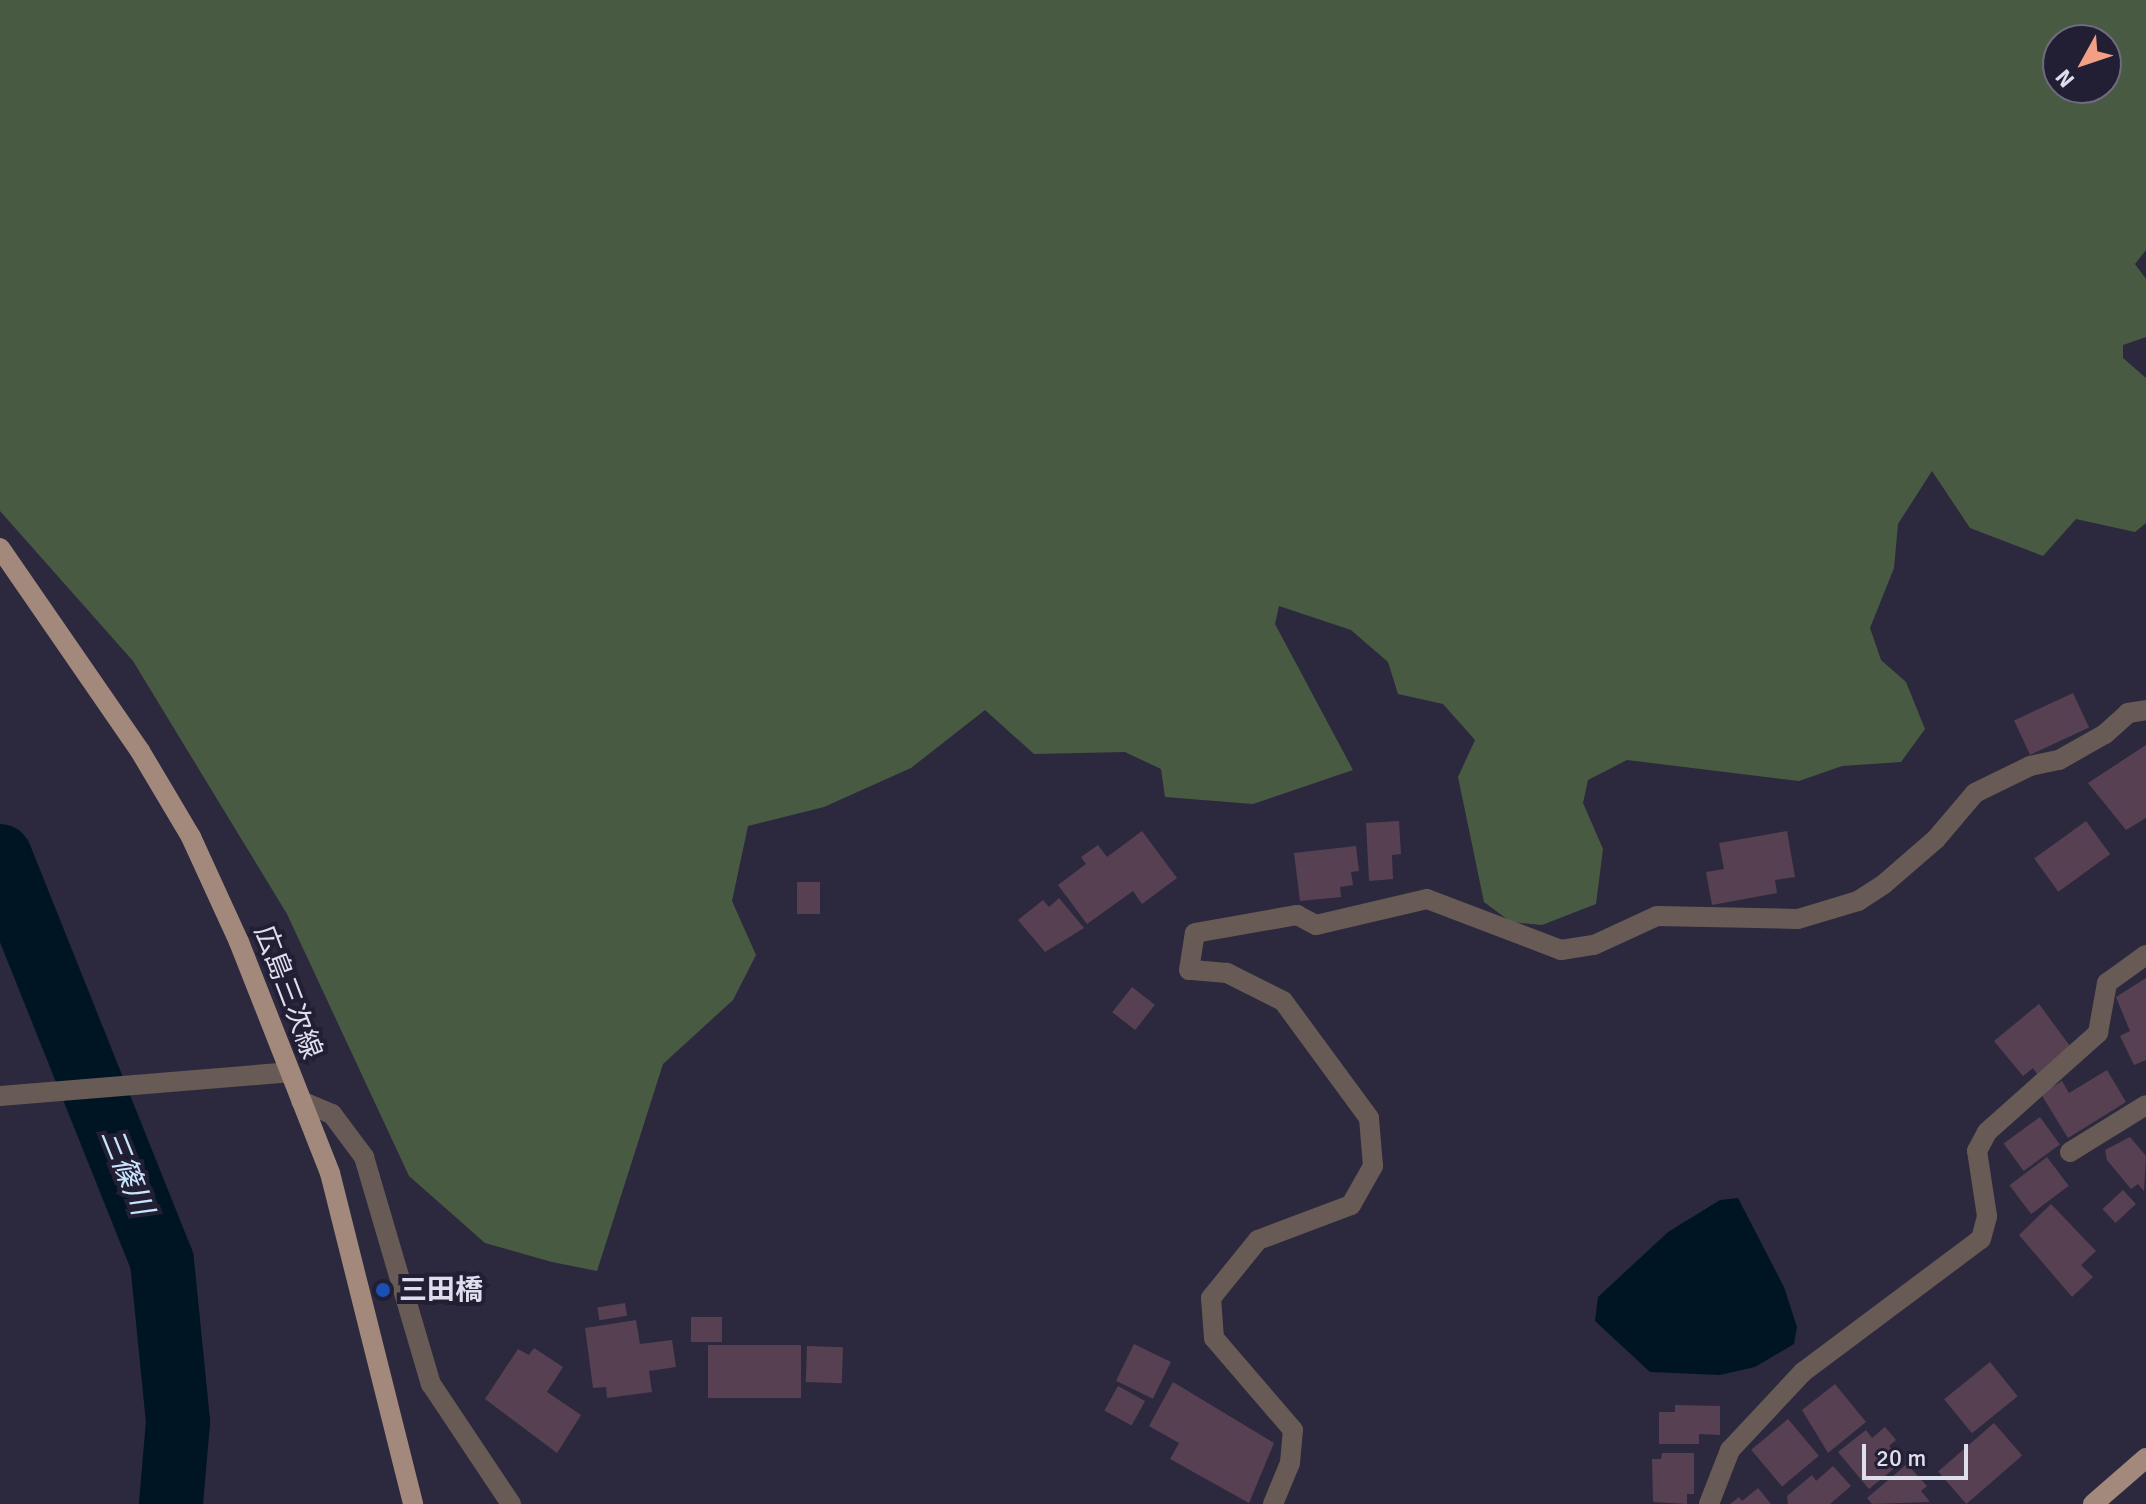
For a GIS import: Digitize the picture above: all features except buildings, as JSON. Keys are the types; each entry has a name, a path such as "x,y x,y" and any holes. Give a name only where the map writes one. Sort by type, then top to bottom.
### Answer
{"main road":[{"name":"広島三次線","path":"0,548 97,681 191,837 239,942 330,1173 413,1504"},
{"path":"2093,1504 2146,1458"}],"street":[{"path":"1273,1504 1290,1463 1293,1430 1214,1338 1211,1298 1258,1240 1351,1205 1373,1166 1369,1118 1283,1001 1227,973 1189,970 1195,933 1297,915 1316,925 1427,899 1561,950 1594,945 1657,916 1798,919 1858,901 1884,884 1936,839 1975,793 2030,766 2059,760 2128,713 2146,710"},
{"path":"1709,1504 1730,1450 1803,1372 1981,1239 1987,1216 1977,1151 1987,1132 2098,1033 2107,983 2146,955"},
{"path":"0,1096 289,1072"},
{"path":"301,1101 332,1114 364,1157 431,1384 511,1504"},
{"path":"2070,1152 2146,1105"}],"green space":[{"path":"0,0 2146,0 2146,250 2135,264 2146,279 2146,337 2123,345 2123,358 2146,378 2146,523 2135,532 2076,519 2043,556 1970,528 1932,471 1898,524 1894,568 1870,628 1881,660 1906,682 1925,729 1901,762 1842,766 1799,781 1627,760 1588,780 1583,803 1603,849 1596,904 1542,925 1511,922 1484,902 1458,777 1475,740 1443,704 1398,694 1388,662 1351,630 1279,606 1275,624 1353,770 1253,804 1165,797 1161,769 1125,752 1034,754 985,710 911,768 824,807 748,826 732,901 756,955 733,1000 663,1064 597,1271 485,1243 409,1176 287,914 133,661 0,511"}],"water":[{"path":"1738,1198 1784,1287 1797,1327 1794,1344 1755,1367 1720,1375 1650,1372 1595,1321 1598,1297 1668,1232 1720,1200"}],"waterway":[{"name":"三篠川","path":"0,856 162,1261 178,1422 171,1504"}],"place":[{"name":"三田橋","path":"383,1290"}]}
